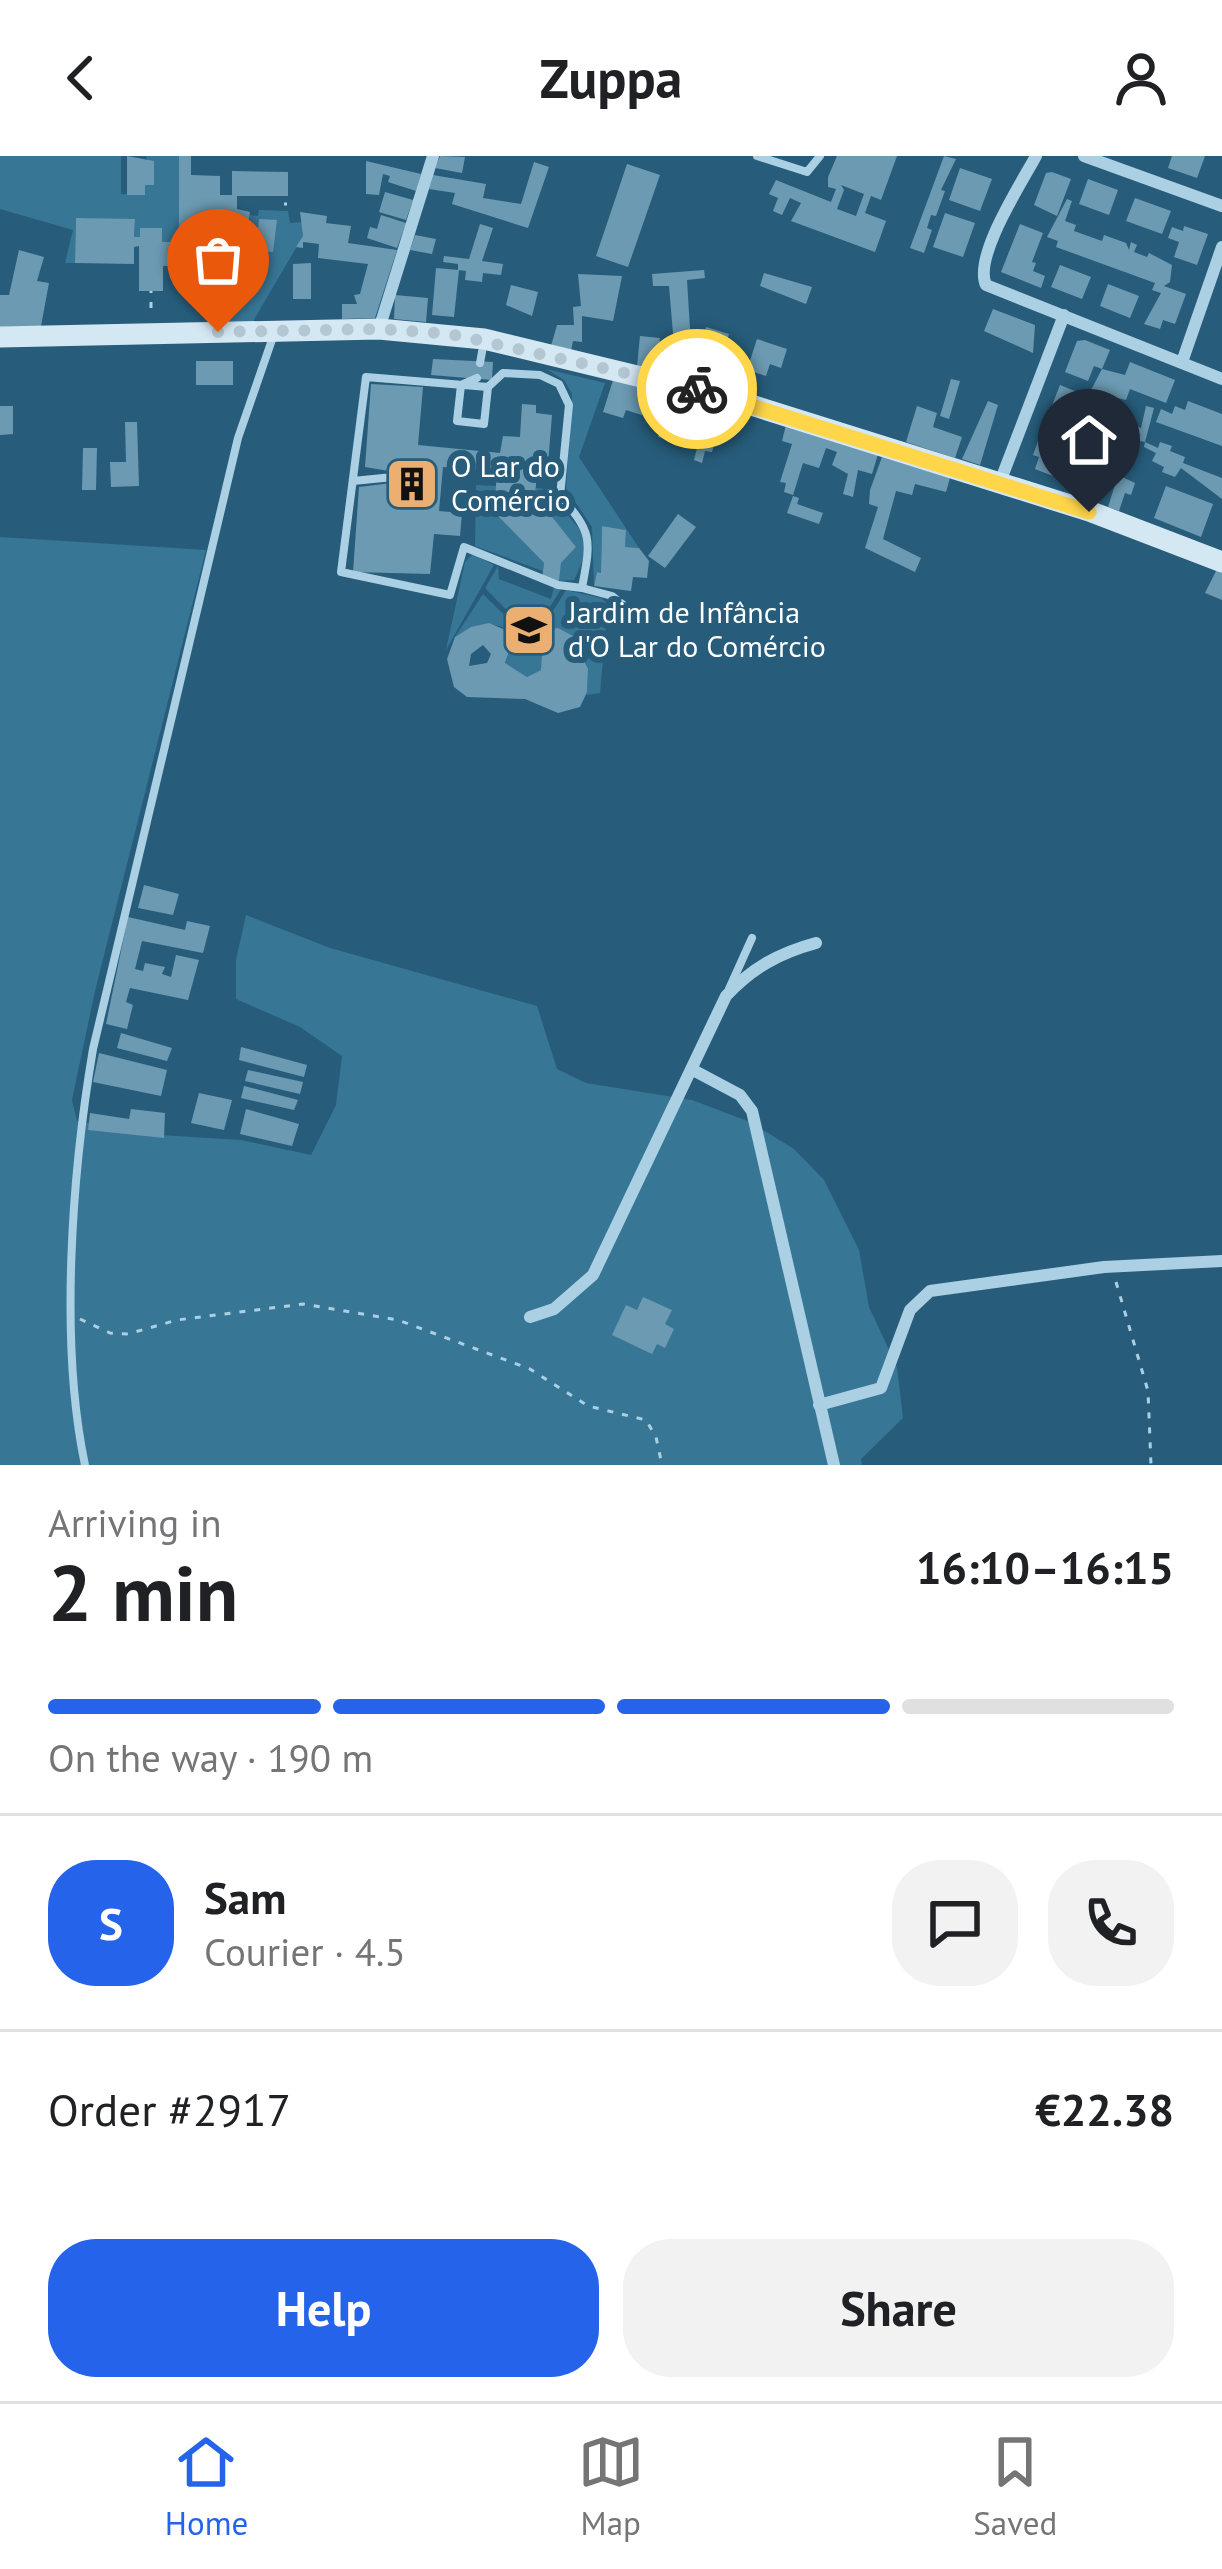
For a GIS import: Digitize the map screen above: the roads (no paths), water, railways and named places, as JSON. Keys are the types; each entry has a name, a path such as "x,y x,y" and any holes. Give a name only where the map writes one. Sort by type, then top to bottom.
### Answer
{"main road":[{"path":"0,337 379,329 484,339 703,391 1000,482 1222,562"}],"street":[{"path":"379,329 434,156"},
{"path":"1036,156 995,232 982,278 992,288 1222,379"},
{"path":"1084,156 1222,206"},
{"path":"1182,362 1222,248"},
{"path":"1000,482 1064,315"},
{"path":"530,1317 554,1309 593,1275 726,996 746,974 768,961 816,943"},
{"path":"692,1070 740,1095 752,1111 834,1465"},
{"path":"819,1405 880,1388 910,1310 930,1291 1104,1267 1222,1261"}],"lane":[{"path":"757,156 807,172 820,156"},
{"path":"85,1465 79,1436 73,1315 77,1140 93,1049 238,438 275,331"},
{"path":"481,363 484,339"},
{"path":"461,385 457,421 484,424 488,387 503,373 541,375 559,384 568,404 560,496 586,526 590,545 582,588"},
{"path":"488,387 367,377 341,572 450,595 464,547 558,585 612,596 630,610"},
{"path":"461,385 477,378"},
{"path":"353,481 393,477"},
{"path":"726,996 752,938"}],"place":[{"name":"O Lar do Comércio","path":"412,484"},
{"name":"Jardim de Infância d'O Lar do Comércio","path":"529,630"}]}
